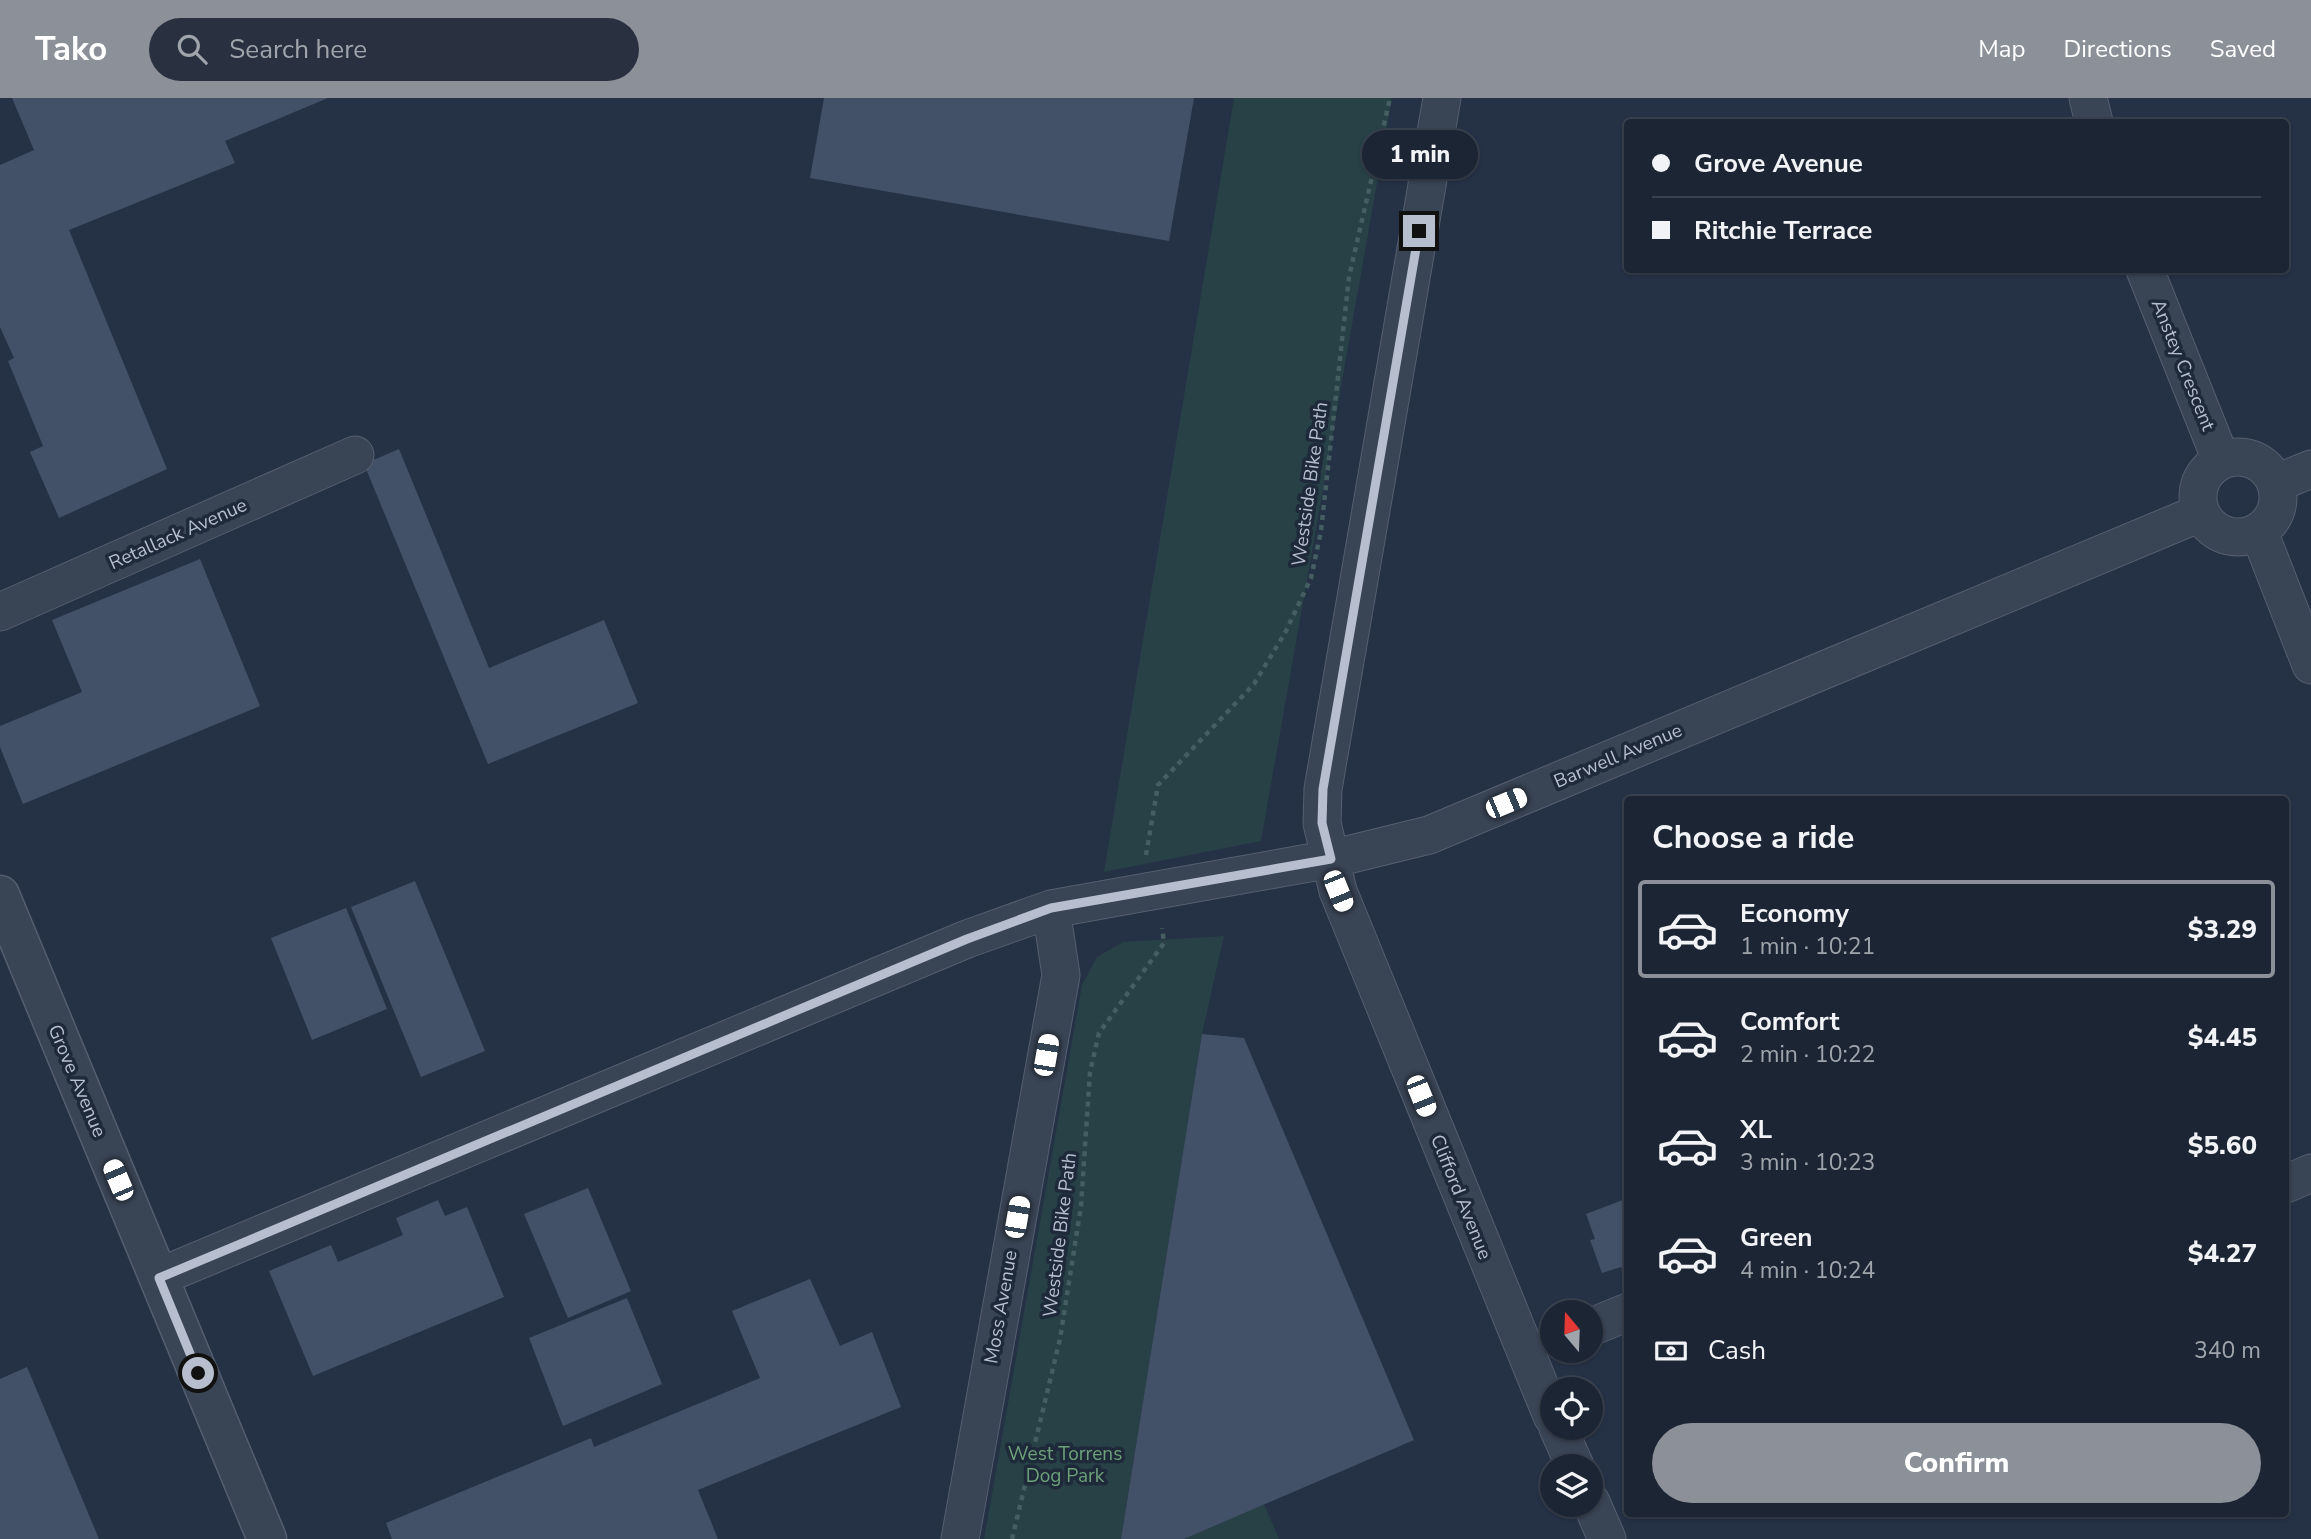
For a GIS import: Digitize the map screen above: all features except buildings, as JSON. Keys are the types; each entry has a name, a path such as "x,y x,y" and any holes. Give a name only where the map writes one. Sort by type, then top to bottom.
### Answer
{"street":[{"name":"Clifford Avenue","path":"1442,98 1323,789 1322,823 1338,891 1539,1348 1545,1377"},
{"path":"2088,98 2093,119"},
{"name":"Anstey Crescent","path":"2146,273 2221,460"},
{"name":"Retallack Avenue","path":"0,612 355,455"},
{"path":"2246,457 2259,462 2277,483 2279,497 2276,510 2259,532 2246,537 2218,533 2200,513 2197,500 2203,476 2221,460 2246,457"},
{"path":"2277,483 2311,469"},
{"name":"Barwell Avenue","path":"159,1278 967,939 1051,908 1331,859 1429,835 2200,513"},
{"path":"2259,532 2311,665"},
{"name":"Grove Avenue","path":"0,895 267,1539"},
{"name":"Moss Avenue","path":"960,1539 1061,975 1051,908"},
{"path":"2289,1183 2311,1173"},
{"path":"1603,1322 1624,1314"},
{"path":"1597,1517 1607,1539"}],"path":[{"name":"Westside Bike Path","path":"1149,866 1145,851 1158,785 1254,684 1286,631 1311,578 1321,531 1349,277 1390,98"},
{"name":"Westside Bike Path","path":"1012,1539 1060,1339 1081,1206 1090,1072 1099,1033 1164,943 1161,920"}],"green space":[{"path":"1234,98 1392,98 1261,841 1104,872"},
{"name":"West Torrens Dog Park","path":"1224,936 1202,1034 1121,1539 984,1539 1082,985 1097,957 1123,942"},
{"path":"1264,1504 1279,1539 1184,1539"}],"route":[{"path":"198,1373 159,1278 967,939 1051,908 1331,859 1322,823 1323,789 1419,231"}]}
